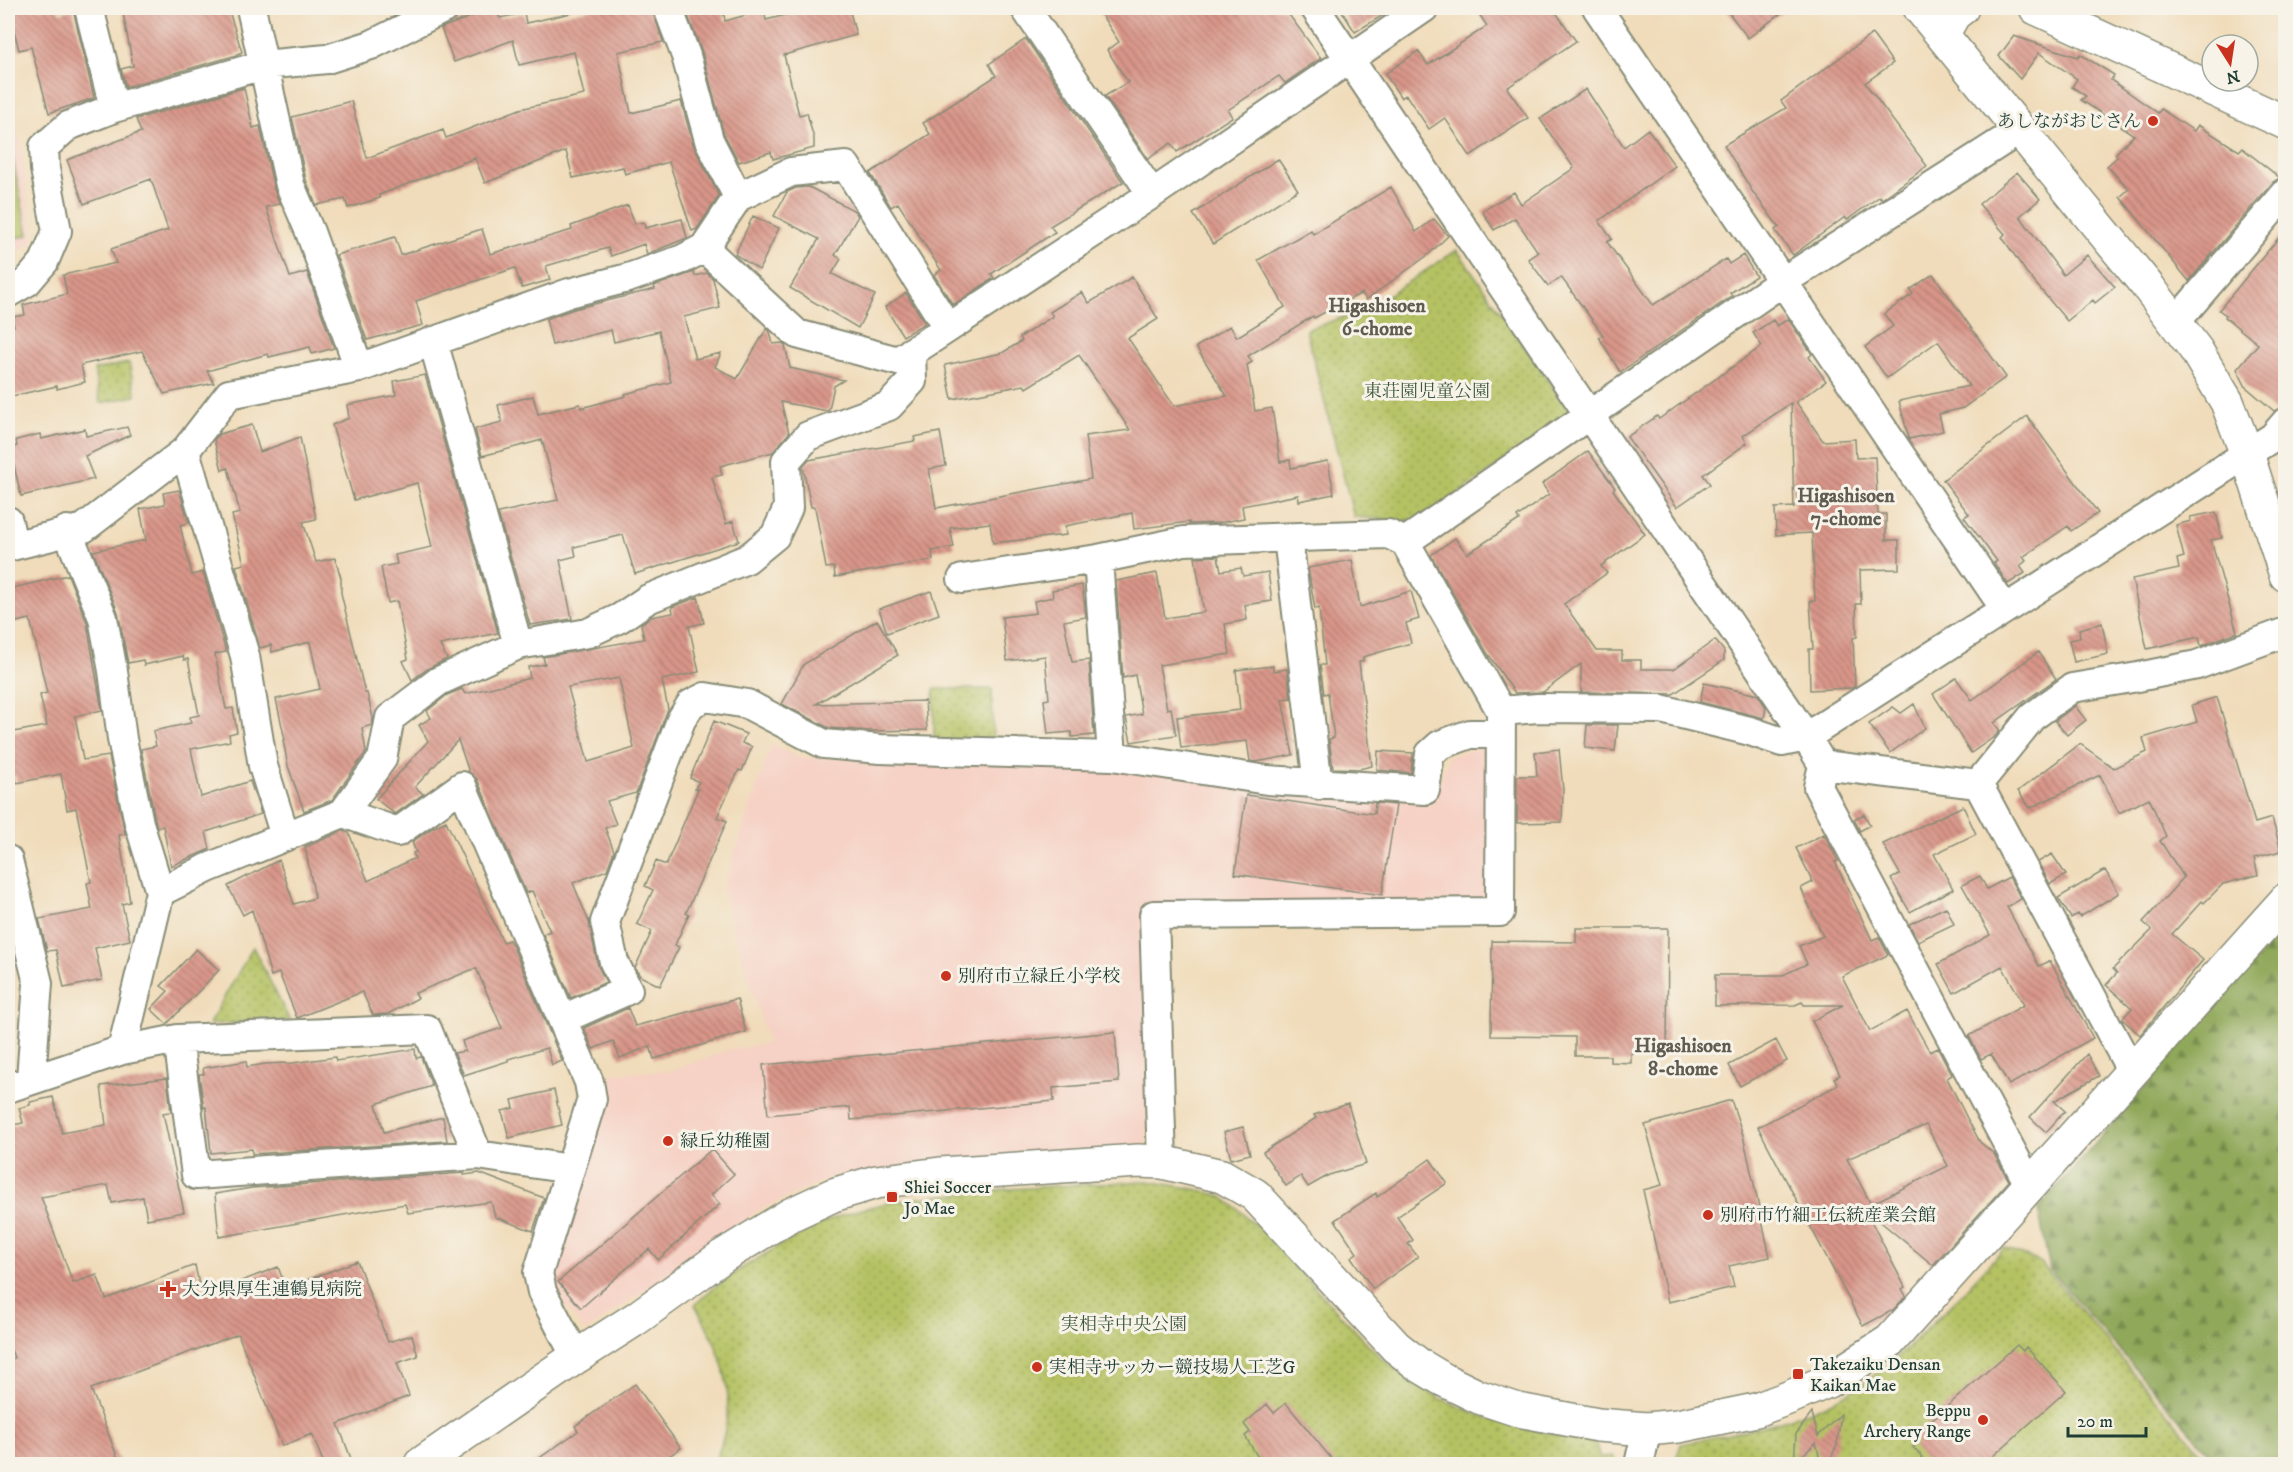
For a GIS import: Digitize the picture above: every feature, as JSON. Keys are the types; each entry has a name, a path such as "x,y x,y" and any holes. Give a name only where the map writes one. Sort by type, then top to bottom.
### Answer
{"street":[{"path":"89,8 114,108"},
{"path":"251,8 290,185 310,232 359,368"},
{"path":"8,292 27,282 44,262 57,231 45,169 44,147 68,126 114,108 263,65 327,59 371,45 446,8"},
{"path":"668,8 686,56 709,140 738,197"},
{"path":"1025,8 1152,194"},
{"path":"1315,8 1823,765 1818,787 2030,1186"},
{"path":"704,248 797,334 898,361 1152,194 1424,8"},
{"path":"1597,8 2005,609"},
{"path":"1920,8 2196,350 2227,402 2247,454 2286,575"},
{"path":"1942,35 1954,14 1962,8"},
{"path":"2036,8 2286,123"},
{"path":"1405,542 1782,282 2020,130"},
{"path":"9,537 84,528 185,451 229,394 359,368 569,293 628,278 683,259 704,248 738,197 791,172 846,166 948,328"},
{"path":"2175,323 2286,193"},
{"path":"433,341 518,645"},
{"path":"160,891 208,868 343,813 382,759 390,717 439,681 518,645 588,633 620,618 648,599 747,559 775,536 788,508 786,461 808,435 889,406 912,381 911,352"},
{"path":"563,1019 628,990 614,963 605,922 681,720 691,704 705,697 747,704 824,744 880,749 1112,756 1268,780 1425,790 1430,754 1440,746 1538,708 1661,709 1750,731 1782,742 1806,737 2273,437 2286,422"},
{"path":"185,451 245,656 263,766 285,836"},
{"path":"67,530 103,618 124,749 139,823 160,891 122,1050"},
{"path":"962,579 1098,559 1184,541 1388,534 1405,542 1501,723 1500,912 1154,915 1162,1162"},
{"path":"1288,538 1318,784"},
{"path":"1098,559 1112,756"},
{"path":"1978,784 2032,717 2072,688 2138,678 2197,665 2286,632"},
{"path":"1823,765 1978,784"},
{"path":"1978,784 2132,1072"},
{"path":"343,813 398,832 462,786 563,1019 589,1082 592,1099 538,1273 542,1292 576,1357"},
{"path":"8,860 38,983 19,1083 122,1050 178,1039 427,1029 478,1155"},
{"path":"421,1464 576,1357 637,1318 723,1256 790,1215 833,1195 876,1182 940,1174 1138,1161 1162,1162 1222,1176 1255,1195 1396,1347 1419,1365 1479,1397 1518,1410 1598,1425 1647,1429 1678,1426 1756,1410 1828,1381 1890,1341 2286,900"},
{"path":"178,1039 196,1175 478,1155 570,1169"},
{"path":"1639,1464 1647,1429"}],"shaded area":[{"path":"8,59 34,241 8,258"},
{"name":"別府市立緑丘小学校","path":"771,745 801,758 1071,763 1432,804 1449,756 1488,746 1493,900 1144,908 1146,1150 834,1176 759,1210 585,1332 550,1284 610,1073 671,1071 728,1050 768,1043 722,891"}],"green space":[{"path":"8,135 28,235 8,240"},
{"name":"東荘園児童公園","path":"1457,250 1572,414 1418,522 1354,517 1306,330 1367,309"},
{"path":"129,363 136,396 100,403 94,370"},
{"path":"934,689 992,689 993,741 934,742"},
{"path":"2285,927 2285,1464 2218,1464 2050,1270 2038,1209"},
{"path":"253,947 290,1021 209,1024"},
{"name":"実相寺中央公園","path":"1148,1181 1221,1196 1267,1236 1381,1358 1419,1386 1439,1398 1489,1419 1596,1444 1600,1458 1614,1457 1615,1464 714,1464 726,1422 728,1402 726,1383 715,1344 695,1305 732,1275 816,1226 873,1206 981,1192"},
{"path":"2004,1248 2040,1262 2210,1464 1660,1464 1663,1460 1676,1459 1681,1444 1792,1418 1827,1404 1853,1390 1877,1373 1922,1334"}],"building":[{"path":"8,8 58,8 59,13 73,9 94,98 49,113 31,47 19,50"},
{"path":"122,8 228,8 242,52 126,87 121,69 133,66"},
{"path":"494,8 500,18 524,13 526,23 594,8 652,8 663,42 618,52 631,113 681,101 694,147 719,196 697,229 692,231 669,162 625,174 623,167 573,178 566,151 485,183 475,158 379,195 380,198 348,208 345,199 316,205 306,180 292,117 351,101 367,158 443,130 446,138 520,109 584,95 574,52 519,65 513,40 454,62 441,28"},
{"path":"685,8 723,8 725,21 764,10 766,20 812,8 849,8 856,35 784,55 799,115 807,113 814,148 773,159 771,152 739,162 724,134 702,52"},
{"path":"1097,8 1284,8 1321,58 1285,83 1279,76 1228,110 1232,117 1177,152 1171,143 1148,159 1105,96 1128,82 1107,50 1119,42"},
{"path":"1340,8 1395,8 1355,32"},
{"path":"1475,8 1553,8 1576,41 1507,88 1528,118 1470,156 1445,118 1429,129 1406,95 1401,98 1385,74 1418,51 1428,65 1487,26"},
{"path":"1725,8 1788,8 1748,38"},
{"path":"1872,34 1893,63 1865,83 1927,166 1882,199 1880,196 1847,220 1845,217 1793,255 1775,230 1779,227 1752,191 1724,145 1786,108 1781,101"},
{"path":"2014,36 2078,57 2080,54 2114,75 2111,80 2158,113 2161,109 2194,131 2198,125 2239,151 2242,148 2280,178 2273,182 2189,281 2120,197 2129,189 2107,166 2117,157 2115,154 2134,135 2081,100 2086,96 2072,87 2077,79 2039,53 2020,79 1999,56"},
{"path":"1026,39 1123,182 1050,226 1055,232 991,274 994,278 953,305 934,275 941,270 898,203 891,207 870,173 930,134 923,123 996,76 989,64"},
{"path":"244,88 253,128 260,126 274,189 280,204 266,207 290,277 307,272 334,348 312,354 310,347 269,357 268,354 207,371 214,383 164,394 142,351 81,365 85,382 8,397 8,327 14,326 12,317 25,315 23,305 67,294 63,275 116,263 111,249 168,230 151,179 84,204 67,160 141,132 136,119"},
{"path":"1586,89 1624,147 1648,129 1675,166 1599,221 1612,239 1607,242 1653,305 1726,259 1729,264 1743,255 1756,276 1730,293 1732,296 1620,372 1599,337 1603,335 1561,277 1548,286 1528,259 1538,252 1515,218 1494,230 1482,211 1514,192 1521,204 1574,168 1540,119"},
{"path":"1278,159 1298,190 1213,244 1193,214"},
{"path":"2017,172 2040,199 2020,216 2063,275 2087,255 2115,287 2095,303 2093,300 2067,321 2026,272 2002,237 2005,234 1979,204"},
{"path":"809,187 855,211 858,216 835,255 841,259 832,274 875,295 858,328 790,288 819,239 774,216 787,192 796,188"},
{"path":"1391,187 1416,232 1434,219 1448,236 1428,255 1366,300 1362,293 1314,318 1313,316 1248,356 1252,362 1247,365 1255,411 1272,408 1280,462 1290,460 1291,468 1328,461 1334,494 1299,501 1298,495 1242,506 1244,518 1219,523 1189,524 1189,522 1134,529 1132,513 1065,526 1066,535 993,543 990,523 950,528 954,547 932,551 933,560 835,577 834,567 826,568 815,507 811,507 803,467 809,460 915,441 914,437 940,432 946,466 929,469 936,508 1091,479 1085,436 1130,430 1079,355 1026,388 1024,385 952,399 945,365 1002,353 1022,341 1020,337 1053,316 1050,312 1082,292 1089,303 1132,277 1158,319 1128,338 1174,406 1227,396 1196,347 1230,326 1237,337 1285,307 1258,260 1311,230 1313,234"},
{"path":"628,205 635,224 644,222 645,228 682,219 687,238 647,254 644,244 611,256 608,248 546,266 550,280 522,288 515,268 416,301 423,325 367,340 336,255 395,237 401,255 482,229 490,254 572,230 571,226"},
{"path":"753,216 779,228 759,270 735,254"},
{"path":"2286,229 2286,406 2274,411 2246,387 2237,369 2258,344 2219,310"},
{"path":"694,272 695,276 707,273 713,279 720,308 684,317 695,359 721,353 715,367 737,379 767,328 773,344 785,345 790,368 844,380 834,386 827,411 781,402 789,433 773,452 720,466 722,475 712,477 726,524 733,521 739,541 635,574 623,535 574,547 576,556 560,560 572,619 530,625 498,513 558,500 542,440 482,456 475,429 502,422 498,405 533,396 538,414 580,404 581,408 671,382 659,331 614,342 611,330 552,345 546,319 574,309 655,289 654,286"},
{"path":"1933,274 2006,377 1963,408 1939,414 1943,431 1909,439 1899,401 1969,386 1938,341 1887,378 1865,347 1893,326 1884,314 1913,294 1910,290"},
{"path":"906,293 925,323 903,336 885,307"},
{"path":"1788,319 1812,354 1809,357 1826,381 1796,402 1823,441 1855,439 1856,458 1875,457 1878,514 1886,514 1886,540 1899,540 1899,569 1860,570 1861,604 1856,604 1857,637 1853,638 1855,686 1852,688 1810,690 1809,649 1813,649 1810,601 1815,601 1812,533 1776,535 1775,508 1793,507 1794,509 1791,403 1743,436 1747,443 1703,475 1710,484 1677,507 1627,437 1657,416 1659,419 1762,346 1753,333 1773,320 1777,326"},
{"path":"425,375 498,633 440,645 447,659 412,680 403,661 408,659 397,601 388,603 381,567 397,564 395,555 432,547 417,483 354,500 332,425 349,418 347,405 396,395 394,381"},
{"path":"2027,416 2098,513 2071,531 2068,526 2023,557 2026,561 2020,566 2025,573 2008,584 1994,563 1997,561 1964,517 1969,514 1943,480"},
{"path":"252,425 260,452 300,437 316,519 303,522 316,562 335,558 341,578 341,593 373,718 372,725 362,728 366,752 332,800 304,811 288,766 276,699 320,689 310,642 272,652 271,645 260,648 236,566 244,564 232,515 240,513 228,468 222,470 214,440 219,434"},
{"path":"127,427 130,435 85,456 94,479 21,496 10,448 17,446 16,440 40,434 41,439 85,429 86,436"},
{"path":"1588,451 1645,534 1601,566 1607,573 1564,604 1597,651 1622,651 1622,660 1641,660 1641,669 1674,669 1715,640 1724,651 1724,660 1673,694 1581,692 1581,664 1543,692 1515,693 1488,654 1431,555 1455,538 1467,554 1519,520 1517,517 1549,494 1542,484"},
{"path":"179,490 189,523 180,525 192,575 203,572 226,652 215,654 226,709 233,708 237,732 229,734 230,741 191,749 201,797 250,781 261,814 206,832 210,849 171,866 163,826 157,827 141,749 156,746 153,731 191,723 190,717 199,715 188,659 184,660 183,656 144,665 143,660 128,663 118,612 93,551 146,540 140,509 165,504 163,493"},
{"path":"2216,512 2222,538 2211,540 2237,632 2201,646 2199,637 2147,649 2132,579 2179,569 2177,559 2184,557 2176,525 2191,521 2190,517"},
{"path":"1218,556 1221,571 1241,568 1243,576 1268,572 1272,601 1245,605 1247,620 1225,624 1230,654 1159,665 1167,709 1171,708 1176,735 1131,742 1126,717 1142,714 1135,675 1123,678 1116,581 1157,573 1165,618 1204,612 1195,557"},
{"path":"1352,560 1360,607 1411,591 1419,619 1406,623 1411,643 1363,657 1363,661 1359,662 1372,766 1359,769 1333,768 1329,739 1334,738 1328,693 1324,694 1320,665 1325,665 1319,608 1315,609 1308,568"},
{"path":"68,575 87,623 102,710 75,716 83,760 109,756 125,834 119,835 130,902 122,904 130,940 95,948 102,980 64,988 56,950 47,951 39,919 92,909 87,883 91,882 76,808 67,810 61,774 17,783 15,776 8,778 8,733 47,726 40,695 47,693 30,619 8,624 8,589"},
{"path":"1082,585 1086,617 1064,621 1072,662 1089,660 1094,735 1072,737 1072,732 1048,734 1044,700 1049,699 1045,656 1007,661 1002,617 1036,613 1034,601 1053,597 1052,590"},
{"path":"931,591 939,614 887,633 879,609"},
{"path":"698,597 704,623 689,626 699,672 662,680 668,709 636,793 607,801 616,824 605,828 614,851 607,870 573,883 589,922 598,966 606,982 571,998 543,934 550,931 532,891 526,893 477,779 469,772 458,740 415,787 423,794 395,814 376,799 428,741 419,725 431,718 427,711 447,695 462,689 465,694 530,678 528,667 545,664 543,657 644,639 641,624 651,617 673,613 672,607","holes":["619,678 634,748 588,762 568,687"]},
{"path":"877,620 898,655 816,704 925,701 927,730 870,731 829,728 782,704 804,664"},
{"path":"2102,623 2108,654 2074,662 2069,640 2080,638 2079,629"},
{"path":"2038,652 2056,679 1994,723 2000,731 1971,753 1933,694 1956,678 1972,700"},
{"path":"1273,666 1273,671 1287,669 1291,698 1282,699 1293,755 1256,762 1250,761 1247,741 1181,748 1177,717 1240,710 1236,670"},
{"path":"1704,683 1758,695 1766,707 1764,718 1700,702"},
{"path":"2217,697 2255,823 2272,818 2281,851 2254,858 2258,875 2223,884 2204,903 2202,901 2172,934 2203,960 2140,1035 2122,1019 2132,1008 2106,985 2117,973 2113,969 2152,930 2143,922 2184,877 2160,841 2166,836 2149,798 2119,813 2100,775 2030,808 2018,791 2080,744 2114,768 2147,752 2143,738 2197,722 2192,705"},
{"path":"1914,704 1925,728 1890,753 1869,724 1893,707 1901,713"},
{"path":"2075,706 2086,720 2067,735 2055,721"},
{"path":"714,721 746,734 742,743 752,747 717,817 727,821 686,913 689,914 675,945 679,947 660,986 640,976 635,968 652,931 637,924 653,890 645,886 656,861 666,865 698,789 695,788 699,782 690,778"},
{"path":"1587,725 1618,725 1615,751 1585,748"},
{"path":"1559,749 1563,790 1562,822 1517,823 1517,776 1537,776 1535,752"},
{"path":"1378,751 1413,753 1411,773 1377,770"},
{"path":"1246,795 1374,814 1375,803 1396,805 1382,895 1235,874"},
{"path":"1963,806 1976,834 1934,854 1953,889 1910,912 1891,879 1900,874 1883,844"},
{"path":"1864,814 1870,825 1860,831 1854,819"},
{"path":"446,821 503,942 509,940 513,947 562,1061 552,1065 547,1048 464,1075 454,1053 465,1051 462,1041 502,1028 476,968 415,993 418,998 388,1014 373,1015 362,992 297,1018 279,973 271,976 252,910 243,915 228,886 279,860 294,904 315,898 305,847 343,831 349,833 368,881 415,858 413,853 416,852 412,842"},
{"path":"1824,834 1872,940 1879,937 1888,955 1842,976 1870,1031 1907,1011 1930,1052 1938,1048 1952,1075 1947,1078 1967,1118 1980,1142 1994,1154 2009,1181 1933,1265 1865,1209 1905,1287 1902,1289 1906,1296 1893,1310 1863,1326 1758,1127 1838,1085 1834,1078 1840,1075 1812,1021 1843,1005 1804,1005 1802,1002 1795,1005 1715,1006 1715,975 1783,975 1807,964 1799,946 1823,936 1801,888 1813,882 1796,848","holes":["1926,1125 1948,1166 1871,1204 1847,1159"]},
{"path":"2052,854 2066,875 2050,884 2038,862"},
{"path":"2105,870 2119,893 2080,917 2078,914 2071,918 2058,898"},
{"path":"1980,876 1987,889 2009,877 2021,899 2007,907 2039,966 2050,961 2093,1038 2009,1085 1991,1054 1981,1059 1969,1036 2024,1005 2002,966 1954,993 1938,964 1990,935 1962,885"},
{"path":"1946,907 1954,924 1918,941 1909,924"},
{"path":"1576,928 1668,928 1667,1054 1631,1053 1631,1063 1610,1062 1610,1056 1575,1056 1575,1037 1491,1036 1492,941 1576,942"},
{"path":"196,949 219,970 167,1024 151,1009 168,991 161,986"},
{"path":"737,999 746,1032 654,1059 650,1046 620,1058 613,1041 593,1049 584,1028 628,1008 635,1026"},
{"path":"1115,1032 1119,1082 1053,1088 1054,1101 851,1120 850,1107 768,1115 763,1065"},
{"path":"1776,1040 1787,1061 1740,1086 1729,1065"},
{"path":"415,1049 416,1058 421,1057 432,1086 376,1104 384,1132 443,1117 447,1141 252,1154 252,1149 211,1153 206,1107 204,1108 199,1074 204,1074 203,1068 246,1061 247,1067 335,1057 336,1061"},
{"path":"2087,1054 2099,1076 2054,1101 2065,1111 2046,1132 2030,1117"},
{"path":"167,1078 171,1112 163,1113 184,1212 147,1219 143,1197 112,1203 108,1185 41,1197 73,1283 97,1275 106,1299 195,1265 200,1289 208,1287 210,1293 278,1267 286,1288 357,1261 388,1342 412,1335 418,1356 397,1363 409,1396 338,1424 353,1464 324,1464 312,1434 282,1446 238,1334 91,1389 120,1464 8,1464 8,1361 14,1358 8,1342 8,1126 23,1123 19,1108 30,1105 30,1102 53,1097 62,1133 106,1125 101,1086"},
{"path":"554,1090 562,1125 509,1138 502,1111 514,1108 512,1100"},
{"path":"1731,1100 1743,1135 1770,1257 1729,1266 1734,1287 1668,1302 1643,1190 1662,1185 1645,1125"},
{"path":"1348,1104 1366,1164 1329,1175 1308,1187 1301,1176 1286,1186 1263,1152 1316,1118 1314,1115"},
{"path":"1243,1127 1250,1154 1231,1159 1224,1132"},
{"path":"712,1149 734,1174 711,1195 720,1204 658,1260 649,1249 581,1308 558,1282"},
{"path":"1430,1159 1447,1183 1397,1217 1413,1240 1408,1244 1418,1257 1373,1289 1351,1257 1357,1253 1335,1220 1376,1193 1377,1197"},
{"path":"464,1173 464,1175 479,1173 544,1198 533,1231 495,1217 491,1202 408,1213 405,1204 219,1237 215,1194 252,1188"},
{"name":"Beppu Archery Range","path":"2017,1345 2023,1351 2026,1347 2066,1391 1984,1464 1928,1464 1913,1447 1917,1444 1911,1438"},
{"path":"635,1384 681,1448 657,1464 531,1464 578,1431 575,1426"},
{"path":"1286,1403 1336,1464 1262,1464 1245,1436 1250,1432 1244,1424 1267,1404 1274,1413"},
{"path":"1812,1413 1818,1436 1841,1414 1837,1445 1828,1464 1821,1464 1816,1443 1794,1463 1796,1434"}],"place":[{"name":"あしながおじさん","path":"2153,121"},
{"name":"別府市立緑丘小学校","path":"946,976"},
{"name":"緑丘幼稚園","path":"668,1141"},
{"name":"Shiei Soccer Jo Mae","path":"892,1197"},
{"name":"別府市竹細工伝統産業会館","path":"1708,1215"},
{"name":"大分県厚生連鶴見病院","path":"168,1289"},
{"name":"実相寺サッカー競技場人工芝G","path":"1037,1367"},
{"name":"Takezaiku Densan Kaikan Mae","path":"1798,1374"},
{"name":"Beppu Archery Range","path":"1983,1420"}],"district":[{"name":"Higashisoen 6-chome","path":"1377,316"},
{"name":"Higashisoen 7-chome","path":"1846,506"},
{"name":"Higashisoen 8-chome","path":"1683,1056"}]}
